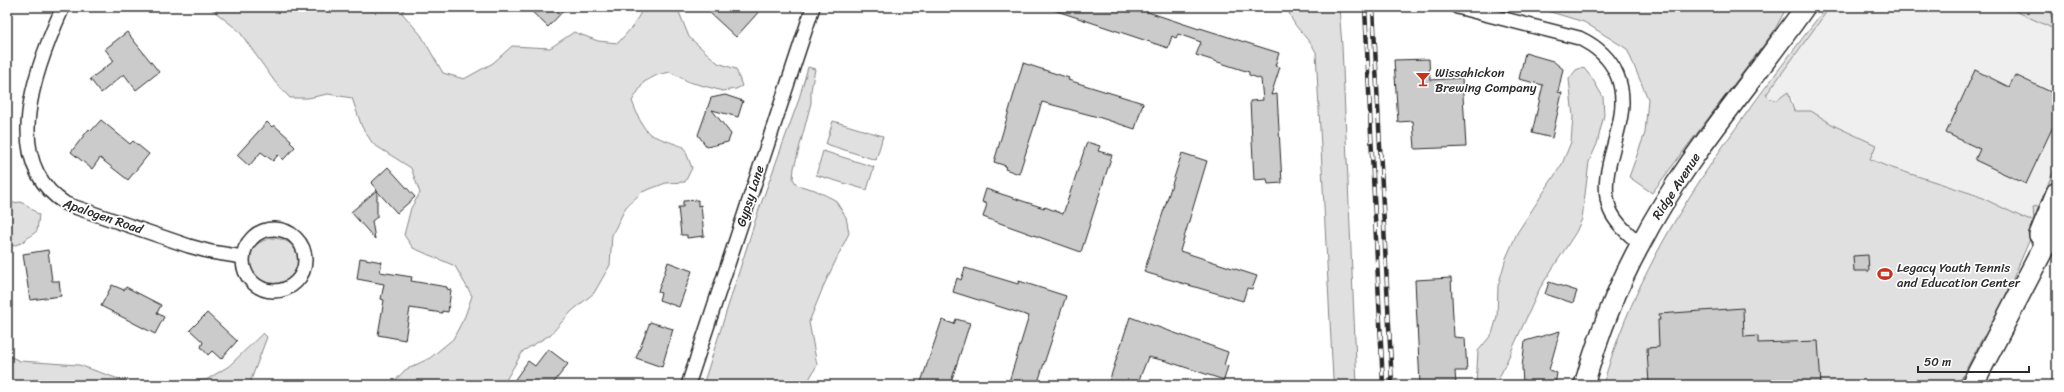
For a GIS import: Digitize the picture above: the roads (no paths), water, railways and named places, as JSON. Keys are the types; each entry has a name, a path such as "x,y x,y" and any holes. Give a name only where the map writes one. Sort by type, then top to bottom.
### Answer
{"main road":[{"name":"Ridge Avenue","path":"1584,385 1611,307 1640,244 1662,205 1695,156 1805,7"},
{"path":"2007,318 2057,193"},
{"path":"1972,385 2057,222"}],"street":[{"name":"Apalogen Road","path":"63,7 26,87 16,124 18,151 22,164 41,189 52,198 73,207 210,252 243,257"},
{"name":"Gypsy Lane","path":"688,385 813,7"},
{"path":"1457,7 1579,38 1591,44 1608,60 1619,80 1623,100 1620,125 1607,182 1608,202 1615,219 1640,244"},
{"path":"270,229 280,229 290,233 298,240 303,249 305,259 304,269 300,278 293,286 284,291 273,292 263,290 254,285 247,277 243,267 243,257 251,238 260,232 270,229"}],"railway":[{"path":"1365,7 1383,385"},
{"path":"1373,7 1392,385"}],"place":[{"name":"Wissahickon Brewing Company","path":"1423,79"},
{"name":"Legacy Youth Tennis and Education Center","path":"1885,274"}]}
